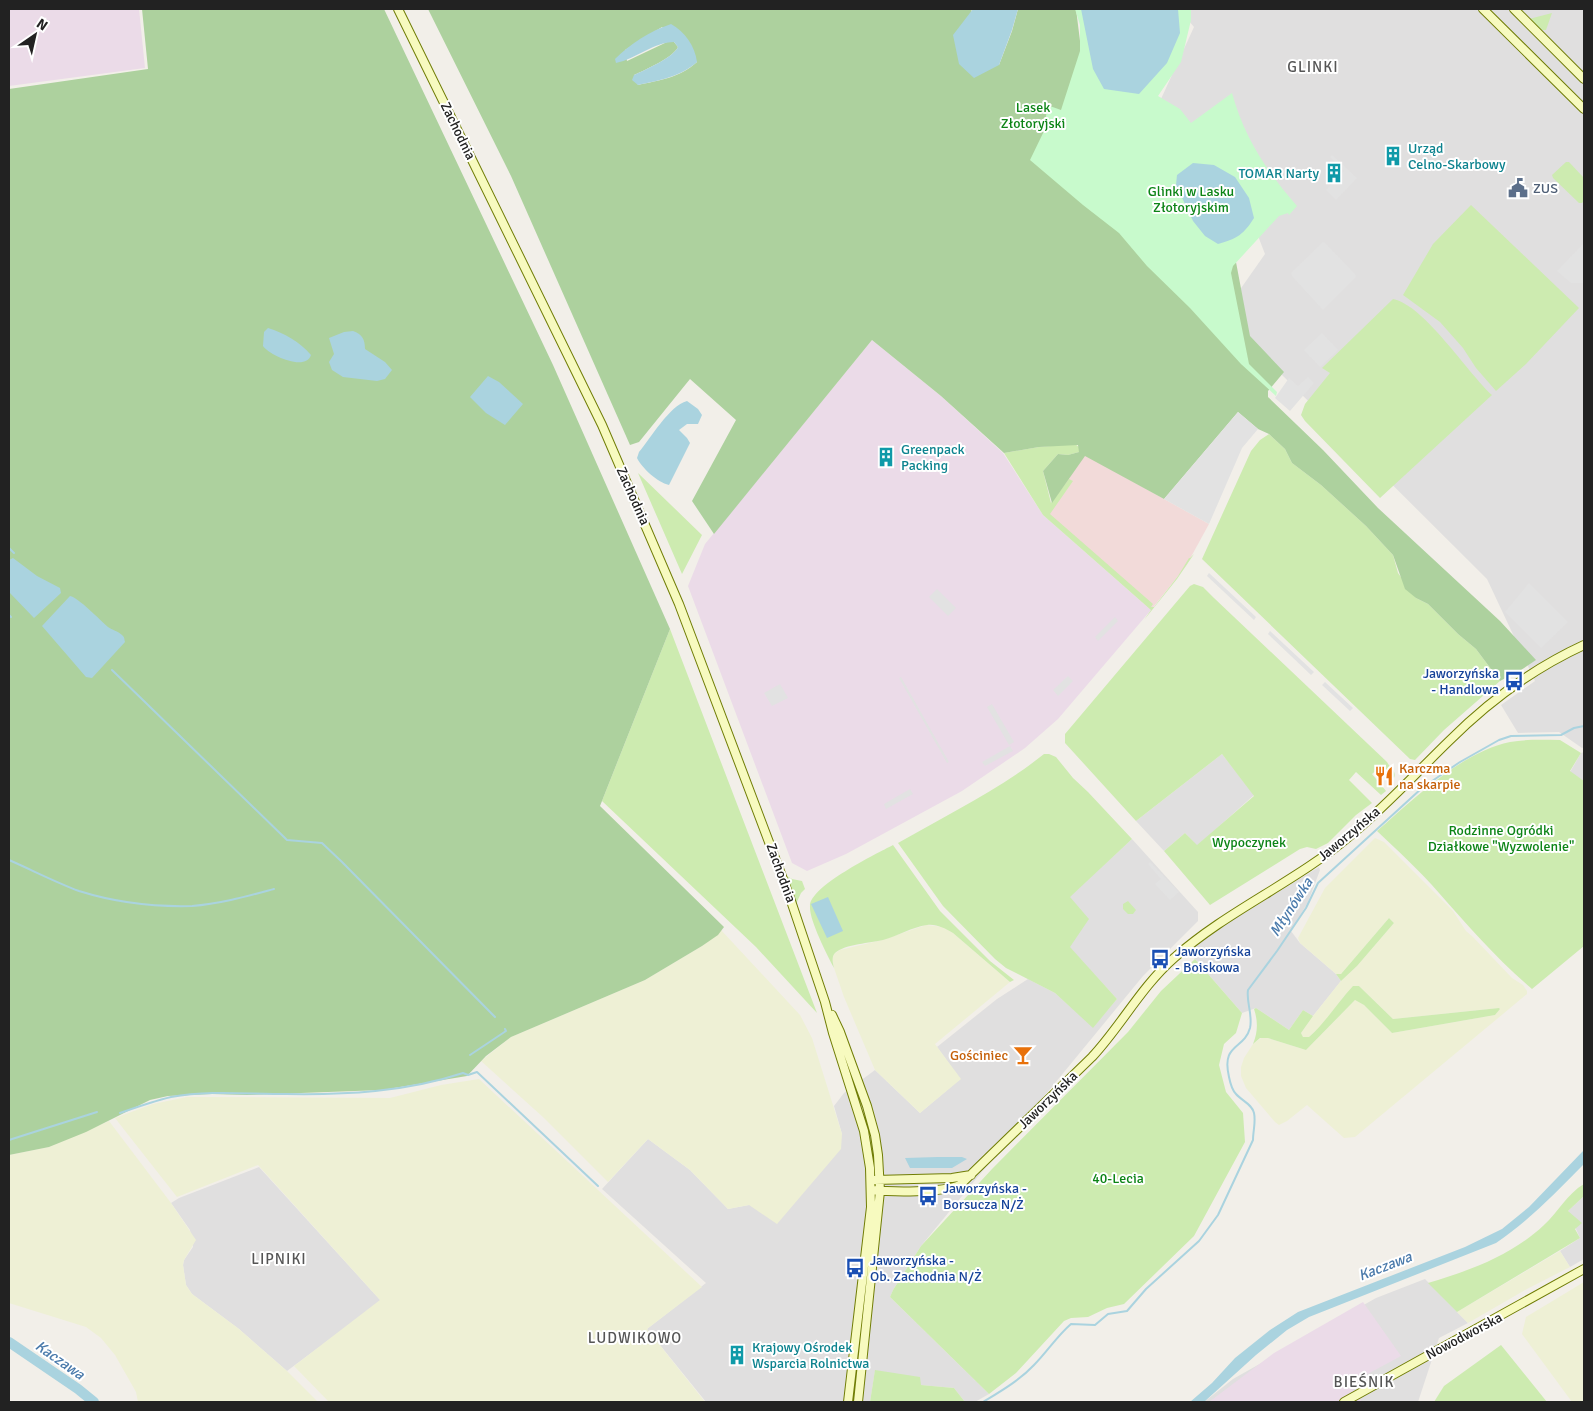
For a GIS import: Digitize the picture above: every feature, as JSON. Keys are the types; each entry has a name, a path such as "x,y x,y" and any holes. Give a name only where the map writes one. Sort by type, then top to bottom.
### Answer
{"main road":[{"name":"Zachodnia","path":"398,9 602,425 656,548 703,666 792,904 825,1002 864,1131 875,1180"},
{"path":"1483,9 1584,110"},
{"path":"1514,9 1584,79"},
{"name":"Jaworzyńska","path":"871,1190 950,1188 960,1185 1092,1057 1104,1044 1138,997 1174,959 1219,924 1313,864 1350,836 1394,796 1449,740 1499,697 1537,670 1584,645"},
{"path":"875,1180 952,1178 971,1175"},
{"path":"848,1402 871,1207 871,1190 875,1180"},
{"path":"858,1402 880,1191 875,1180"},
{"name":"Nowodworska","path":"1344,1402 1584,1269"}],"shaded area":[{"path":"9,9 139,9 145,68 9,86"},
{"path":"1179,9 1584,9 1584,747 1582,748 1559,732 1518,733 1501,705 1535,681 1487,579 1263,356 1225,311 1265,254 1231,166 1155,112 1194,27"},
{"path":"1332,155 1357,178 1336,200 1326,190 1344,171 1330,157"},
{"path":"1323,242 1356,277 1323,310 1291,273"},
{"path":"1584,243 1584,283 1571,283 1557,271"},
{"path":"1322,333 1338,350 1320,367 1304,350"},
{"path":"872,340 941,396 1003,453 1043,515 1151,610 1058,719 1025,748 962,791 846,854 807,871 792,863 688,586 705,544"},
{"path":"1308,377 1314,383 1290,411 1275,398 1289,378 1298,386"},
{"path":"1238,412 1258,429 1242,448 1209,524 1164,499"},
{"path":"1085,455 1209,524 1186,566 1151,610 1044,514"},
{"path":"1209,573 1256,617 1254,620 1207,576"},
{"path":"1529,583 1568,622 1541,648 1505,612"},
{"path":"937,589 956,608 948,616 929,597"},
{"path":"1115,617 1118,621 1098,641 1095,637"},
{"path":"1270,631 1314,672 1311,675 1268,634"},
{"path":"1068,676 1073,681 1058,696 1053,690"},
{"path":"901,677 949,762 947,763 899,678"},
{"path":"1325,682 1353,708 1350,711 1322,685"},
{"path":"780,684 788,698 772,706 764,693"},
{"path":"992,704 1014,742 1009,745 987,707"},
{"path":"1010,746 1013,751 985,766 982,762"},
{"path":"1584,752 1584,781 1570,772 1581,753"},
{"path":"1222,754 1254,795 1197,846 1185,833 1164,851 1136,821"},
{"path":"910,789 913,794 886,809 884,804"},
{"path":"1132,839 1198,912 1198,921 1143,976 921,1246 890,1297 989,1394 975,1402 965,1402 954,1388 920,1385 875,1371 870,1402 706,1402 647,1329 706,1283 602,1189 648,1139 690,1170 728,1209 749,1205 842,1134 834,1106 844,1093 875,1070 920,1113 960,1079 937,1047 997,999 1028,979 1055,993 1093,1027 1117,999 1069,947 1069,897"},
{"path":"1150,862 1179,892 1170,900 1155,884 1161,879 1148,864"},
{"path":"1319,867 1320,870 1308,902 1291,931 1300,943 1336,974 1341,981 1313,1016 1303,1010 1289,1030 1256,1008 1242,1013 1189,952 1216,930"},
{"path":"259,1167 381,1301 287,1371 239,1329 192,1294 186,1285 183,1265 184,1260 193,1247 190,1230 171,1203 179,1198"},
{"path":"1584,1196 1584,1259 1570,1267 1560,1251 1580,1238 1568,1211"},
{"path":"1425,1279 1468,1323 1439,1338 1418,1402 1204,1402 1233,1379 1376,1298"},
{"path":"1363,1302 1401,1356 1349,1384 1362,1402 1209,1402 1274,1353"}],"green space":[{"path":"142,9 384,9 553,365 670,629 600,806 724,927 718,935 702,946 645,980 511,1037 486,1056 467,1076 382,1090 168,1096 150,1100 86,1132 49,1147 9,1155 9,89 148,69"},
{"name":"Lasek Złotoryjski","path":"428,9 973,9 971,11 999,65 1018,9 1076,9 1086,89 1232,241 1250,336 1284,372 1268,391 1268,397 1323,450 1378,508 1500,621 1536,660 1500,681 1476,649 1428,604 1416,598 1405,589 1393,555 1366,526 1321,485 1292,463 1285,449 1269,434 1258,429 1238,412 1164,499 1085,456 1052,503 1043,471 1058,454 1068,455 1079,452 1078,445 1039,447 1004,453 941,396 872,340 714,534 692,501 736,420 690,379 639,442 630,445 511,176","holes":["662,27 697,62 676,75 638,85 634,75 665,59 678,47 674,42 667,42 627,61 625,50"]},
{"name":"Glinki w Lasku Złotoryjskim","path":"1075,9 1191,9 1191,20 1181,62 1158,96 1180,109 1191,123 1232,93 1243,124 1266,167 1297,206 1289,215 1288,213 1279,216 1233,266 1231,273 1249,364 1277,392 1276,396 1241,364 1190,308 1147,266 1119,233 1030,160 1045,129 1047,105 1061,110 1080,51 1080,25"},
{"path":"1552,13 1546,30 1540,30 1529,19"},
{"path":"1566,162 1569,162 1584,178 1584,201 1582,203 1579,203 1553,178 1552,175"},
{"path":"1471,205 1579,308 1526,364 1496,391 1440,322 1403,295 1433,244"},
{"path":"1393,299 1405,304 1418,313 1492,395 1380,498 1301,415 1305,404 1330,373 1322,368"},
{"path":"1269,434 1285,449 1292,463 1321,485 1366,526 1393,555 1398,573 1416,598 1428,604 1476,649 1500,681 1444,730 1415,760 1410,759 1202,559 1251,451 1260,440"},
{"path":"1075,444 1079,447 1079,452 1068,455 1058,454 1043,471 1051,503 1069,479 1073,481 1050,514 1153,604 1151,607 1154,607 1178,576 1189,558 1194,554 1177,579 1144,620 1151,610 1043,515 1004,453 1039,447"},
{"path":"638,473 702,535 682,574"},
{"name":"Wypoczynek","path":"1194,584 1203,587 1387,762 1395,773 1394,778 1382,765 1372,774 1386,791 1381,795 1356,772 1349,780 1372,803 1356,815 1328,843 1316,849 1307,847 1300,849 1210,905 1164,851 1185,833 1197,845 1254,796 1222,754 1136,821 1065,743 1065,734 1190,586"},
{"path":"670,629 817,1013 756,947 602,801"},
{"name":"Rodzinne Ogródki Działkowe \"Wyzwolenie\"","path":"1528,740 1560,740 1581,753 1570,771 1584,781 1584,946 1532,989 1496,955 1409,861 1377,831 1439,778 1456,766 1492,747"},
{"path":"1044,754 1056,757 1073,778 1132,839 1070,897 1089,919 1070,947 1117,999 1093,1028 1055,993 1006,968 995,959 943,906 898,843 991,790"},
{"path":"1375,838 1384,842 1453,911 1466,931 1512,978 1523,985 1527,994 1355,1137 1344,1138 1307,1105 1279,1125 1246,1088 1241,1076 1244,1058 1253,1044 1261,1038 1268,1038 1306,1050 1355,1000 1364,1005 1392,1033 1495,1015 1500,1009 1393,1019 1359,986 1344,996 1323,1024 1309,1037 1303,1037 1301,1033 1340,982 1357,966 1394,923 1389,918 1341,974 1336,974 1300,943 1298,938 1325,888"},
{"path":"893,845 940,911 990,961 1014,980 1010,982 953,933 934,925 927,925 883,940 839,950 833,956 834,968 812,920 810,906 813,898 821,889 845,871"},
{"path":"785,875 802,881 805,889 796,904"},
{"path":"1128,901 1136,910 1133,914 1128,914 1123,909 1123,904"},
{"path":"1389,918 1394,923 1357,966 1341,981 1336,974 1341,974"},
{"path":"926,925 943,927 953,933 1010,982 935,1044 961,1079 920,1113 875,1070 844,997 832,958 840,950 882,940"},
{"path":"721,930 800,1015 812,1038 842,1134 841,1149 777,1224 749,1205 728,1209 690,1170 648,1139 608,1182 544,1118 481,1061 511,1037 645,980 702,946"},
{"name":"40-Lecia","path":"1195,959 1242,1013 1236,1033 1224,1044 1219,1065 1226,1092 1243,1113 1245,1142 1194,1236 1124,1304 1107,1308 1088,1317 1071,1318 1064,1321 1016,1373 989,1394 890,1297 893,1290 921,1246 992,1169 1128,1032 1161,991"},
{"path":"1353,986 1359,986 1393,1019 1500,1009 1495,1015 1392,1033 1364,1005 1355,1000 1306,1050 1268,1038 1260,1038 1253,1044 1257,1026 1254,1009 1256,1008 1289,1030 1303,1010 1313,1016 1301,1033 1303,1037 1309,1037"},
{"path":"479,1079 702,1287 647,1329 705,1402 329,1402 294,1366 380,1300 258,1165 177,1197 115,1118 153,1104 187,1097 390,1098 441,1085"},
{"path":"109,1121 171,1203 196,1240 183,1265 186,1285 192,1294 239,1329 287,1371 318,1402 138,1402 136,1392 115,1355 101,1338 86,1327 9,1303 9,1155 49,1147"},
{"path":"1584,1184 1584,1196 1568,1211 1582,1223 1575,1229 1580,1238 1457,1312 1428,1283 1460,1273 1504,1254 1544,1225 1573,1192"},
{"path":"1560,1251 1570,1267 1468,1323 1457,1312"},
{"path":"1584,1282 1584,1402 1572,1402 1522,1334 1526,1317"},
{"path":"1501,1345 1547,1402 1434,1402 1444,1386"},
{"path":"875,1370 920,1377 921,1385 954,1388 965,1402 870,1402"}],"water":[{"path":"973,9 1018,9 999,65 974,78 959,64 953,35"},
{"path":"1081,9 1178,9 1180,33 1167,63 1139,94 1104,89 1093,69"},
{"path":"671,24 689,40 697,62 677,75 638,85 632,80 634,75 671,55 678,47 674,42 659,45 623,61 616,63 615,59 641,38"},
{"path":"1193,163 1214,165 1235,177 1249,198 1254,218 1247,228 1235,238 1218,244 1205,236 1193,221 1176,185 1177,175"},
{"path":"268,328 286,335 302,346 311,355 308,360 295,362 272,354 267,350 263,346 264,332"},
{"path":"353,331 362,337 365,349 385,362 392,370 385,379 377,381 343,377 332,370 329,362 334,354 329,338 344,332"},
{"path":"488,376 499,382 523,404 505,425 486,413 470,397"},
{"path":"687,401 698,409 702,415 698,424 687,424 679,430 690,443 669,485 650,474 637,458 639,452 667,416 680,404"},
{"path":"13,558 37,576 60,588 61,593 34,618 9,592 9,560"},
{"path":"70,596 79,601 108,627 124,638 125,642 92,678 86,677 42,626"},
{"path":"828,897 843,931 827,938 811,904"},
{"path":"1584,1150 1584,1164 1531,1216 1496,1243 1309,1317 1287,1330 1256,1355 1204,1402 1190,1402 1212,1383 1235,1358 1270,1330 1298,1312 1465,1247 1502,1229 1529,1207"},
{"path":"962,1157 967,1159 952,1168 910,1168 905,1158"}],"waterway":[{"path":"9,548 14,553"},
{"path":"112,670 287,840 322,843 495,1017"},
{"name":"Młynówka","path":"983,1402 1023,1376 1071,1324 1095,1325 1108,1314 1127,1311 1146,1289 1199,1241 1218,1215 1253,1140 1254,1113 1251,1107 1233,1090 1227,1066 1231,1052 1247,1035 1250,1028 1251,1018 1248,990 1306,908 1318,883 1422,788 1460,762 1499,740 1511,736 1561,735 1574,728 1584,726"},
{"path":"9,860 79,891 120,901 149,905 202,905 274,889"},
{"path":"470,1055 506,1031 505,1029"},
{"path":"120,1113 158,1100 185,1095 214,1093 353,1093 398,1088 463,1073 468,1075 477,1072 598,1186"},
{"path":"9,1140 97,1112"},
{"name":"Kaczawa","path":"9,1342 94,1402"}],"place":[{"name":"Urząd Celno-Skarbowy","path":"1393,156"},
{"name":"TOMAR Narty","path":"1334,173"},
{"name":"ZUS","path":"1518,188"},
{"name":"Greenpack Packing","path":"886,457"},
{"name":"Jaworzyńska - Handlowa","path":"1514,681"},
{"name":"Karczma na skarpie","path":"1384,776"},
{"name":"Jaworzyńska - Boiskowa","path":"1160,959"},
{"name":"Gościniec","path":"1023,1055"},
{"name":"Jaworzyńska - Borsucza N/Ż","path":"928,1196"},
{"name":"Jaworzyńska - Ob. Zachodnia N/Ż","path":"855,1268"},
{"name":"Krajowy Ośrodek Wsparcia Rolnictwa","path":"737,1355"}],"district":[{"name":"GLINKI","path":"1313,67"},
{"name":"LIPNIKI","path":"279,1259"},
{"name":"LUDWIKOWO","path":"635,1338"},
{"name":"BIEŚNIK","path":"1364,1382"}]}
